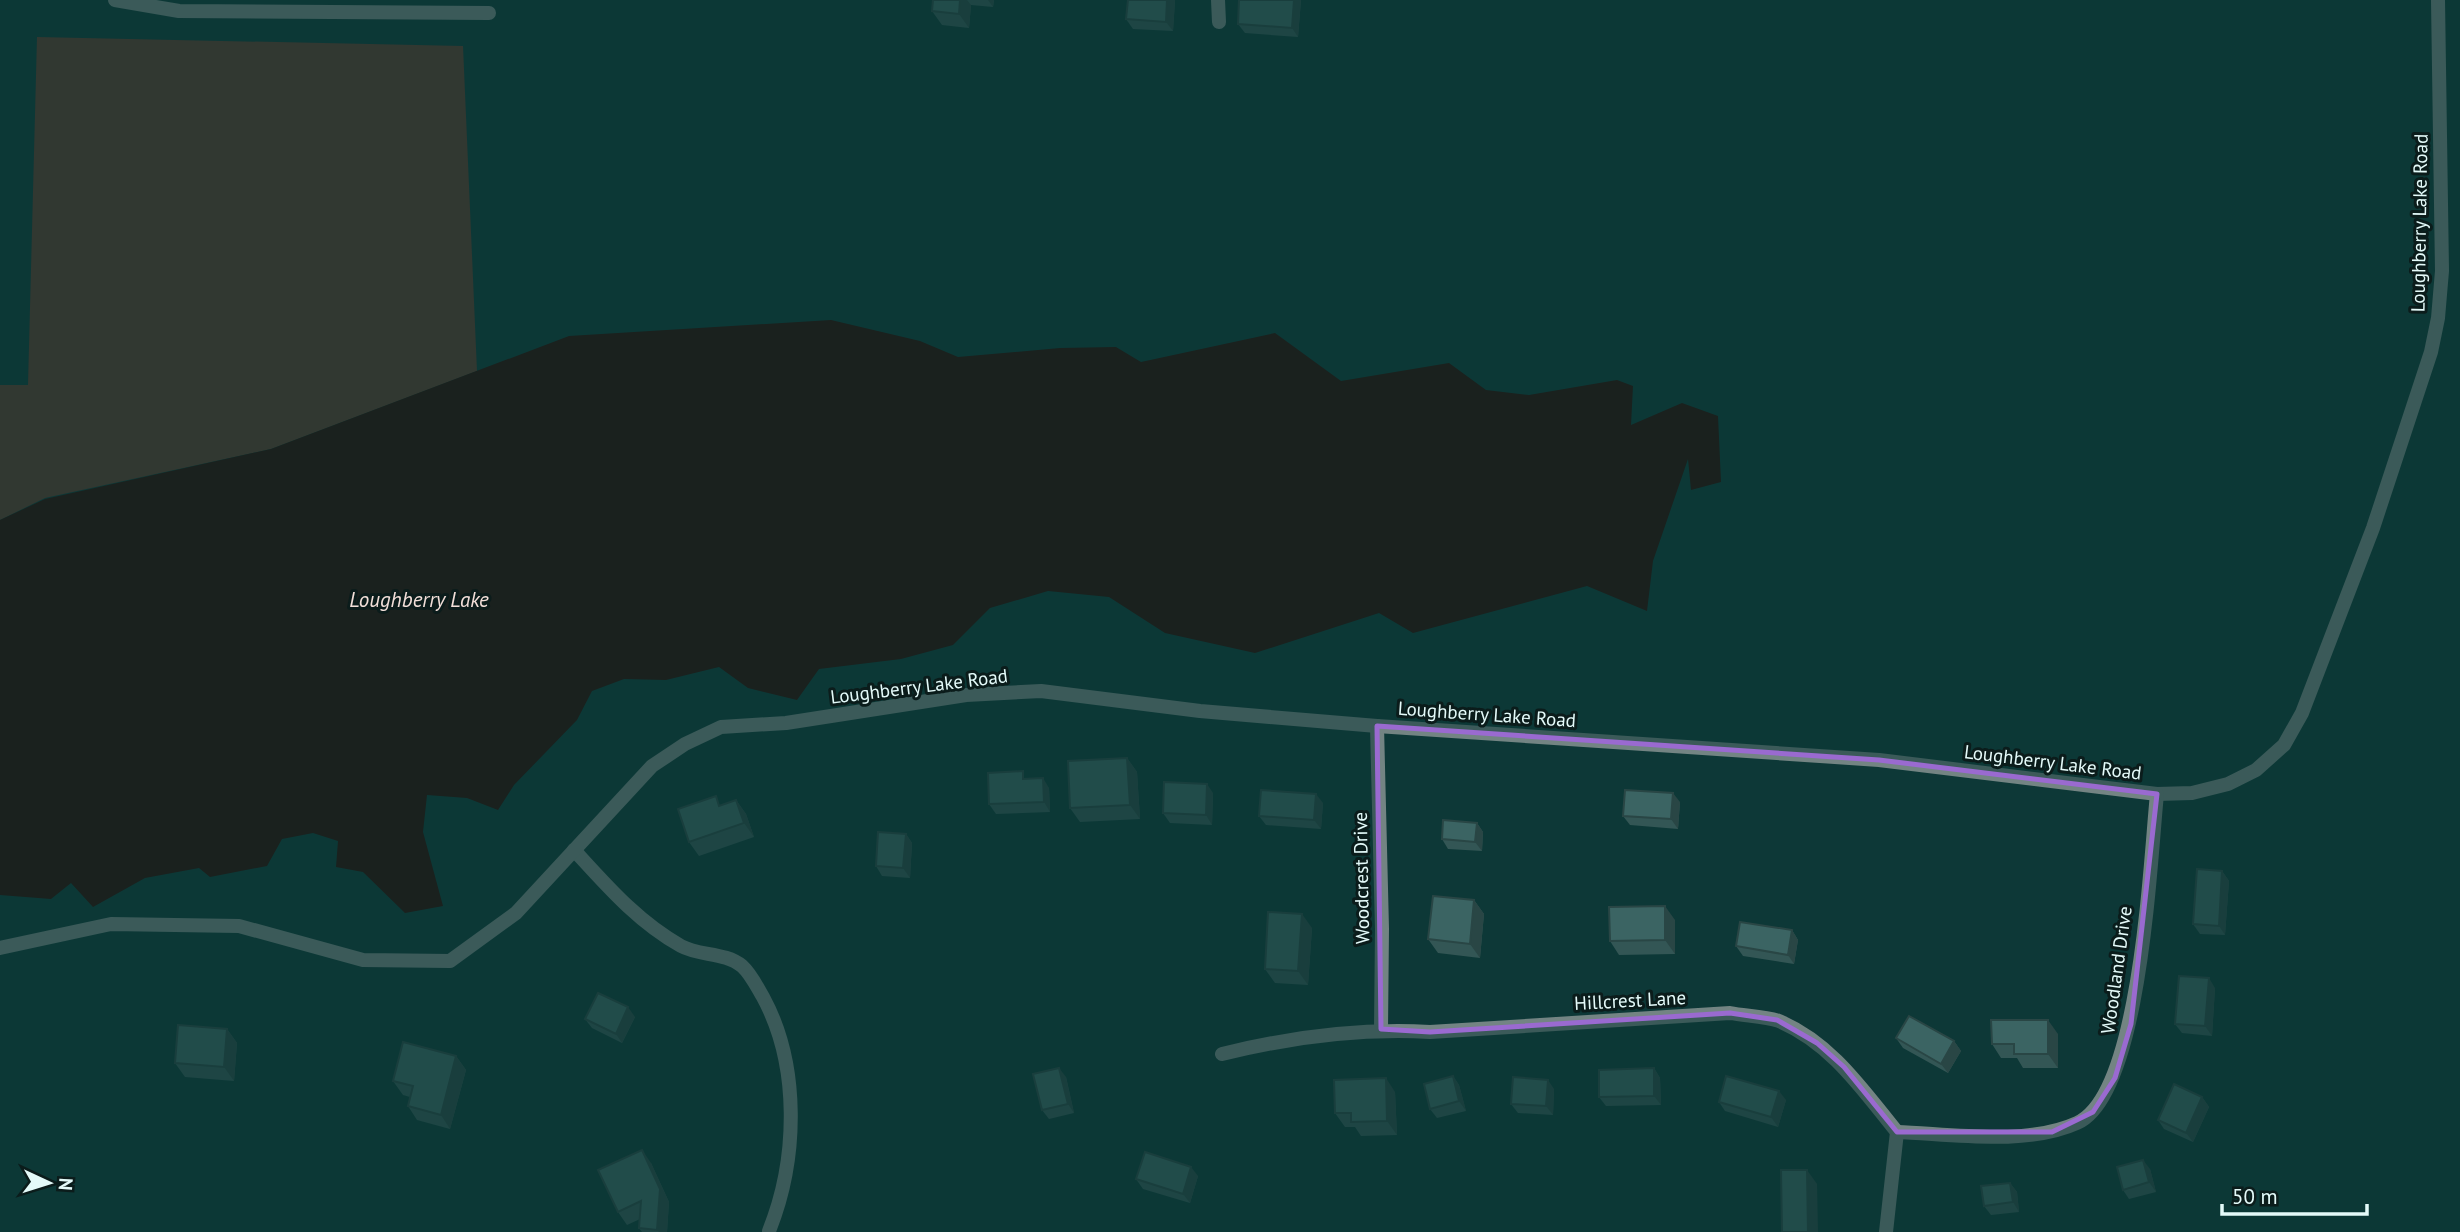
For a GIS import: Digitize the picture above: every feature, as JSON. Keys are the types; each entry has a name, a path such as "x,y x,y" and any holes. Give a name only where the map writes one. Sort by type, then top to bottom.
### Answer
{"street":[{"path":"115,0 179,11 489,13"},
{"path":"1218,0 1219,22"},
{"name":"Loughberry Lake Road","path":"0,948 111,924 239,926 363,960 450,961 516,914 652,766 685,744 721,727 786,723 966,695 1041,691 1200,711 1377,726 1879,760 2158,794 2192,793 2228,784 2256,770 2284,745 2302,713 2374,528 2431,352 2438,318 2442,271 2438,0"},
{"name":"Woodcrest Drive","path":"1377,726 1382,929 1381,1029"},
{"name":"Woodland Drive","path":"1897,1132 1997,1136 2052,1132 2079,1123 2093,1112 2115,1078 2131,1024 2158,794"},
{"path":"574,850 629,911 684,948 713,953 741,965 756,984 778,1024 791,1082 786,1166 779,1208 769,1231"},
{"name":"Hillcrest Lane","path":"1222,1054 1286,1038 1381,1029 1430,1032 1730,1013 1777,1020 1817,1043 1844,1067 1897,1132"},
{"path":"1886,1232 1897,1132"}],"highlighted area":[{"path":"1377,726 1879,760 2157,794 2131,1024 2115,1078 2093,1112 2052,1132 1897,1132 1844,1067 1817,1043 1777,1020 1730,1013 1430,1032 1381,1029"}],"shaded area":[{"path":"37,37 463,46 477,371 271,449 45,498 0,520 0,385 28,385"}],"water":[{"name":"Loughberry Lake","path":"831,320 920,341 958,357 1060,348 1116,347 1141,362 1275,333 1341,381 1449,363 1486,390 1529,395 1617,380 1633,386 1631,425 1682,403 1718,416 1721,482 1691,490 1688,459 1653,561 1647,611 1587,586 1413,633 1379,613 1255,653 1165,633 1109,597 1048,591 990,608 953,645 901,659 819,669 797,700 748,688 719,667 666,680 624,679 592,691 577,720 514,785 498,810 467,798 427,795 423,832 443,906 405,913 363,872 336,867 338,841 313,833 282,839 267,866 210,877 199,868 145,878 93,907 71,883 51,899 0,895 0,520 45,499 271,449 569,336"}],"building":[{"path":"933,0 960,0 959,14 932,11"},
{"path":"1128,0 1167,0 1166,22 1126,19"},
{"path":"1239,0 1294,0 1292,28 1238,24"},
{"path":"1127,758 1130,805 1070,808 1068,761"},
{"path":"1023,771 1023,779 1043,778 1044,802 989,804 988,773"},
{"path":"1164,782 1207,784 1206,815 1163,813"},
{"path":"1261,790 1316,794 1314,820 1259,816"},
{"path":"1625,790 1673,793 1671,819 1623,816"},
{"path":"716,796 719,806 736,800 744,823 689,842 678,809"},
{"path":"1443,820 1477,823 1475,842 1442,839"},
{"path":"878,832 906,834 903,868 876,866"},
{"path":"2197,869 2222,871 2219,926 2193,924"},
{"path":"1433,896 1474,900 1470,944 1428,939"},
{"path":"1665,906 1665,940 1610,941 1609,907"},
{"path":"1268,912 1302,914 1298,971 1265,969"},
{"path":"1740,922 1792,930 1788,955 1736,946"},
{"path":"2179,976 2209,978 2205,1026 2175,1024"},
{"path":"598,993 628,1007 616,1034 585,1019"},
{"path":"1909,1016 1954,1041 1941,1064 1896,1038"},
{"path":"1991,1020 2048,1020 2048,1054 2014,1054 2014,1044 1992,1044"},
{"path":"178,1025 227,1029 224,1067 175,1063"},
{"path":"403,1042 456,1056 441,1115 408,1106 413,1086 393,1081"},
{"path":"1059,1068 1068,1104 1042,1110 1033,1074"},
{"path":"1654,1068 1654,1096 1599,1097 1599,1070"},
{"path":"1453,1076 1459,1101 1430,1109 1424,1084"},
{"path":"1726,1076 1779,1091 1771,1117 1719,1102"},
{"path":"1513,1077 1548,1080 1546,1106 1511,1104"},
{"path":"1386,1078 1387,1121 1351,1122 1351,1113 1335,1113 1334,1080"},
{"path":"2174,1084 2202,1097 2186,1133 2158,1120"},
{"path":"642,1150 660,1189 657,1230 639,1228 641,1201 618,1212 598,1170"},
{"path":"1145,1152 1191,1167 1183,1194 1136,1179"},
{"path":"2143,1160 2149,1182 2123,1190 2117,1167"},
{"path":"1781,1170 1807,1170 1808,1232 1782,1232"},
{"path":"2010,1183 2013,1202 1984,1206 1981,1186"}]}
